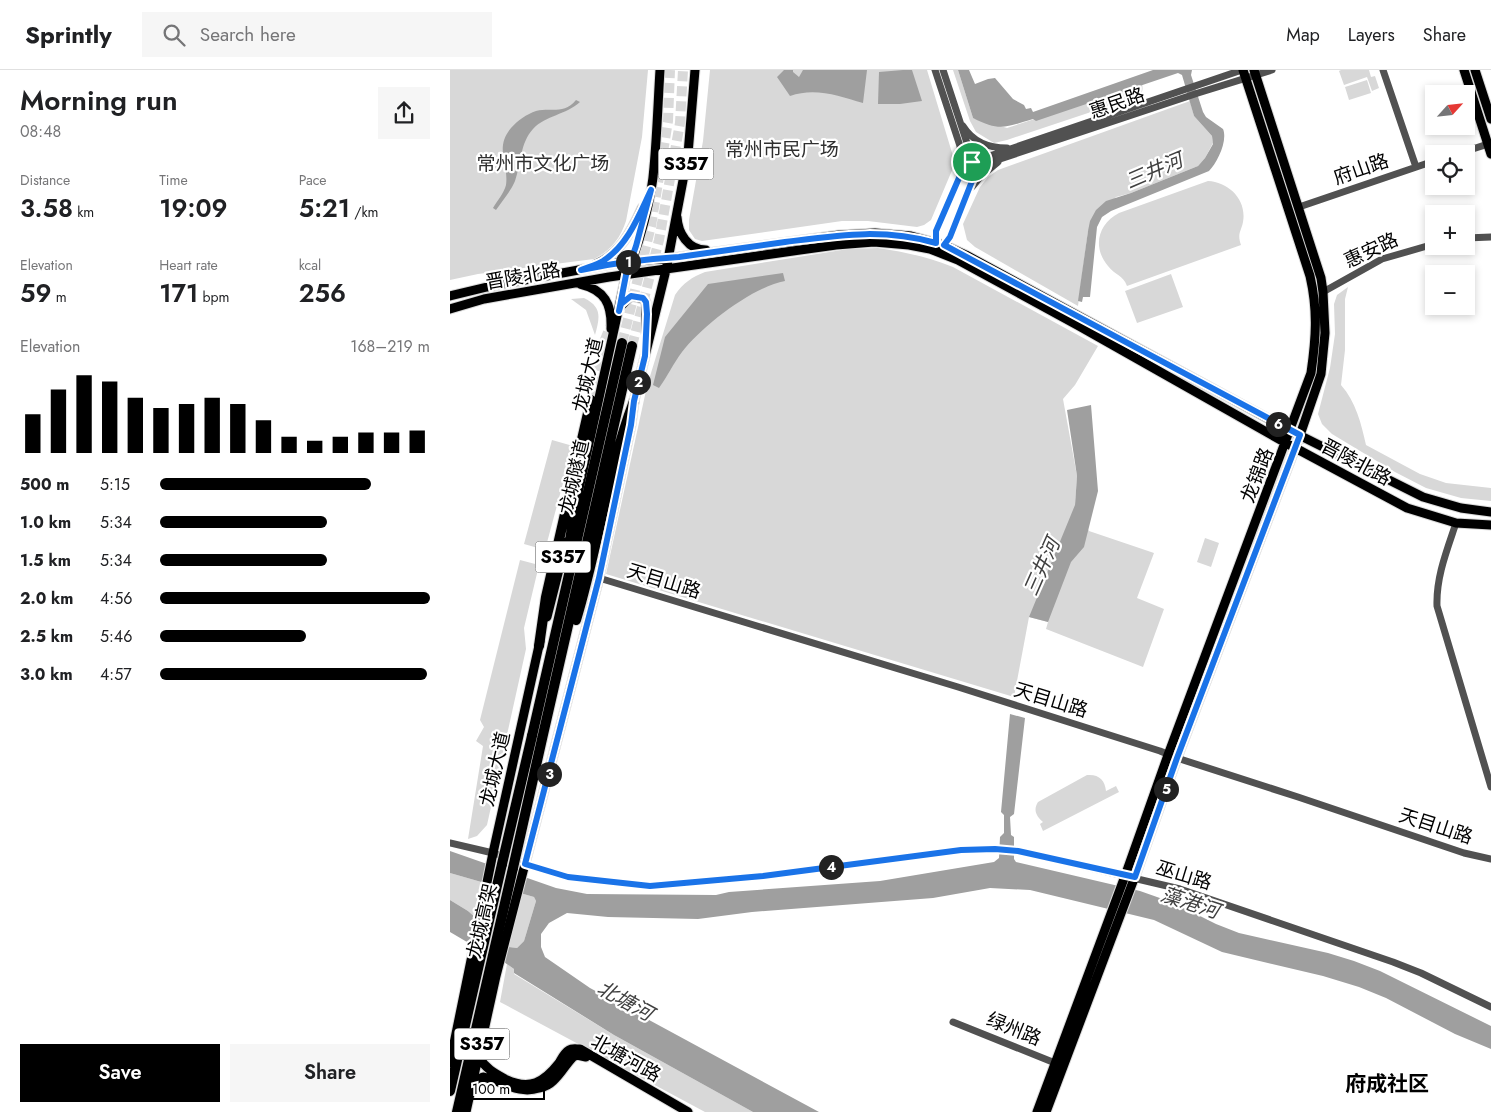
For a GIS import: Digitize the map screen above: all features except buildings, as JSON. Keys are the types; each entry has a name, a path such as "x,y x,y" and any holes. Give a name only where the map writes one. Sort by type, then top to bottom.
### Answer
{"highway":[{"name":"龙城隧道","path":"537,737 627,345"},
{"path":"539,646 546,597 591,400"},
{"path":"537,737 587,584 622,431 634,401"},
{"path":"537,737 537,687 567,557 578,491"},
{"name":"龙城高架","path":"450,1091 537,737"},
{"name":"龙城高架","path":"456,1112 537,737"}],"main road":[{"name":"龙城大道","path":"492,857 539,646 578,491 626,275 632,261 651,190 660,70"},
{"name":"S357","path":"466,1112 496,976 599,578 631,425 634,401 666,270 688,154 695,70"},
{"path":"1464,70 1491,154"},
{"path":"1475,70 1491,119"},
{"name":"龙锦路","path":"1129,880 1168,755 1290,446 1300,435 1321,374 1325,333 1321,278 1298,207 1248,73"},
{"name":"龙锦路","path":"1129,880 1177,758 1290,446 1291,431 1312,373 1316,333 1314,294 1248,73"},
{"path":"581,270 602,261 617,250 627,238 651,190"},
{"path":"677,208 678,224 689,245 700,250 724,250"},
{"name":"晋陵北路","path":"450,296 616,262 668,258 839,235 875,233 912,236 939,247 1291,431 1424,497 1462,508 1491,512"},
{"name":"晋陵北路","path":"450,309 484,299 577,283 836,245 865,243 939,247 958,260 1063,317 1290,446 1407,508 1456,523 1491,525"},
{"path":"577,283 591,287 602,294 608,305 611,318 610,352"},
{"path":"619,311 621,304 631,296 643,298 646,302 645,356"},
{"name":"S357","path":"450,1063 492,857"},
{"path":"1037,1112 1058,1065 1129,880"},
{"name":"北塘河路","path":"479,1056 483,1064 499,1076 529,1085 548,1077 565,1053 571,1049 580,1049 688,1112"},
{"name":"北塘河路","path":"473,1082 483,1077 525,1091 536,1089 546,1086 553,1081 568,1062 577,1055 594,1061 679,1112"},
{"path":"1046,1112 1058,1065"}],"street":[{"path":"935,70 960,146 962,171 936,231 939,247"},
{"path":"939,247 950,237 974,176 972,162 943,70"},
{"name":"惠民路","path":"962,171 972,162 1184,89 1197,89 1248,73 1272,70"},
{"path":"1383,70 1416,167"},
{"name":"惠民路","path":"972,162 988,163 1001,160 1186,97 1197,89"},
{"path":"959,118 965,129 985,145 996,148 1014,148"},
{"path":"1475,148 1489,143"},
{"path":"960,146 972,162"},
{"path":"966,196 981,176 1001,160"},
{"name":"府山路","path":"1298,207 1425,164"},
{"path":"943,216 945,223 950,226 956,222"},
{"path":"1475,238 1491,237"},
{"name":"惠安路","path":"1323,292 1382,259 1425,247"},
{"path":"1456,523 1442,564 1436,592 1437,606 1491,787"},
{"name":"天目山路","path":"599,578 958,687 1464,853 1491,859"},
{"name":"巫山路","path":"450,843 524,868 568,877 650,886 763,876 961,850 995,849 1018,851 1129,880 1180,889 1393,962 1421,973 1491,1007"},
{"name":"绿州路","path":"953,1022 1058,1065"}],"green space":[{"name":"常州市文化广场","path":"450,70 648,70 642,137 626,221 618,239 610,248 594,259 478,274 450,280"},
{"name":"常州市民广场","path":"710,70 927,70 953,156 953,168 931,220 917,227 868,221 842,221 702,241 695,239 689,230 689,220 703,141"},
{"path":"953,70 958,70 973,118 1007,128 1142,84 1143,89 1139,96 994,143 976,132 970,121"},
{"path":"1369,70 1371,77 1375,76 1379,88 1372,91 1367,77 1344,85 1339,71"},
{"path":"1367,80 1371,93 1349,100 1345,87"},
{"path":"1190,101 1194,116 1212,136 1213,143 1205,158 1198,166 1131,193 1116,197 1088,231 1078,306 975,247 967,240 963,224 980,187 988,177 998,170"},
{"path":"1208,181 1223,185 1235,194 1239,200 1244,214 1239,235 1241,245 1127,286 1108,266 1100,251 1100,236 1106,223 1119,213"},
{"path":"878,248 916,255 953,267 1098,346 1075,385 1063,399 1077,476 1075,505 1089,531 1154,553 1137,598 1164,609 1143,667 1046,629 1048,622 1029,617 1014,697 606,574 647,386 675,295 681,287 705,272 848,249"},
{"path":"1171,274 1183,307 1137,323 1125,291"},
{"path":"1348,287 1345,299 1345,350 1341,385 1351,398 1360,421 1366,445 1420,474 1446,483 1491,488 1491,501 1461,498 1426,488 1395,472 1332,434 1322,424 1318,414 1330,368 1335,334 1334,304 1337,295"},
{"path":"584,298 590,301 597,309 598,323 595,335 586,310 571,299"},
{"path":"552,440 573,446 545,550 524,544"},
{"path":"1205,538 1219,543 1211,567 1197,562"},
{"path":"520,560 539,565 524,628 526,649 487,825 477,836 468,839 483,746 476,741 484,727 480,720"},
{"path":"1087,775 1101,779 1106,791 1116,786 1119,792 1043,831 1040,824 1043,822 1037,815 1036,810 1038,802"},
{"path":"450,873 534,897 536,901 524,941 517,948 509,947 468,911 450,900"},
{"path":"507,964 514,969 514,974 614,1035 753,1112 705,1112 500,1002"}],"shaded area":[{"path":"784,70 793,70 799,77 803,70 867,70 863,103 818,92 799,93 790,96 777,77"},
{"path":"912,70 922,101 878,104 879,72"},
{"path":"958,70 969,70 975,84 995,78 1013,99 1024,105 1026,109 1031,108 1033,112 1153,70 1192,70 1191,75 1203,112 1206,117 1223,129 1223,145 1209,171 1111,211 1102,217 1097,227 1090,297 1083,297 1082,302 1078,301 1088,231 1090,221 1096,210 1106,201 1198,166 1213,144 1212,136 1194,116 1182,75 1178,73 1036,121 1033,119 997,127 973,118"},
{"path":"576,100 580,102 569,110 538,124 533,129 523,147 513,185 496,210 493,208 506,185 503,142 511,128 522,118 533,112 562,109 571,105"},
{"path":"783,273 785,281 743,299 702,331 682,352 659,388 653,385 665,337 708,284"},
{"path":"1091,405 1098,491 1084,547 1071,562 1048,622 1029,617 1075,505 1077,476 1067,410"},
{"path":"1010,714 1025,718 1014,814 1010,817 1011,835 1014,837 1014,859 1016,862 1140,891 1174,903 1239,933 1328,953 1380,971 1491,1026 1491,1049 1455,1034 1386,998 1359,987 1323,976 1222,952 1154,920 1030,890 990,888 933,898 752,912 698,919 608,917 567,913 549,923 541,934 541,947 545,957 590,988 819,1112 753,1112 614,1035 514,973 514,969 472,940 467,942 450,932 450,900 468,911 509,947 517,948 524,941 536,901 534,897 450,873 450,851 556,888 587,894 716,895 729,892 880,881 994,862 999,858 1000,837 1004,833 1004,815 1001,812"}],"tunnel":[{"path":"622,343 651,226 668,121 670,70"},
{"path":"632,346 659,240 680,123 683,70"},
{"path":"591,400 602,347 613,320"}],"district":[{"name":"府成社区","path":"1387,1084"}],"route":[{"path":"972,162 962,171 936,231 936,243 912,236 875,233 839,235 679,257 632,261 616,262 581,270 602,261 617,250 627,238 651,190 632,261 626,275 619,311 621,304 631,296 643,298 646,302 645,356 634,401 631,425 599,578 525,864 568,877 650,886 763,876 961,850 995,849 1018,851 1135,877 1177,758 1300,435 966,255 944,245 950,237 974,176 972,162"}],"water label":[{"name":"三井河","path":"1154,171"},
{"name":"三井河","path":"1042,567"},
{"name":"藻港河","path":"1190,903"},
{"name":"北塘河","path":"625,1001"}]}
